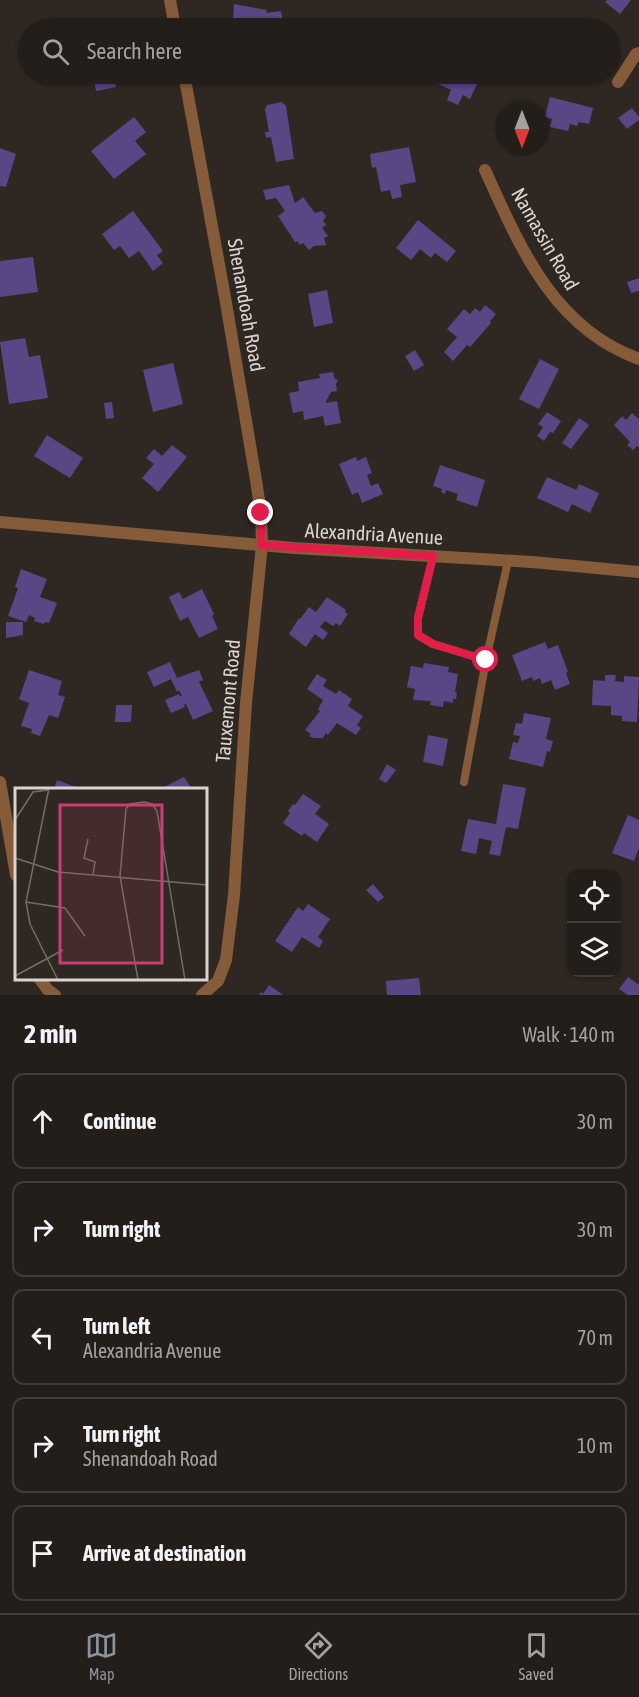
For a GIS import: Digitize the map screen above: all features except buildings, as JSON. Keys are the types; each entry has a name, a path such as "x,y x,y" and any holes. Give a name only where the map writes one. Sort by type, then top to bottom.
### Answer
{"street":[{"path":"170,0 174,18"},
{"path":"621,78 639,53"},
{"name":"Shenandoah Road","path":"186,84 256,480 261,513 261,545"},
{"name":"Namassin Road","path":"484,170 509,222 556,301 607,346 639,359"},
{"name":"Alexandria Avenue","path":"0,522 261,545 639,572"},
{"name":"Tauxemont Road","path":"202,995 218,981 226,960 234,895 246,703 261,545"},
{"path":"0,782 15,869"},
{"path":"40,980 47,989 56,995"}],"lane":[{"path":"433,556 418,618 418,635 433,644 486,660"},
{"path":"464,782 486,660 508,561"}],"route":[{"path":"261,513 261,545 433,556 418,618 418,635 433,644 486,660"}]}
